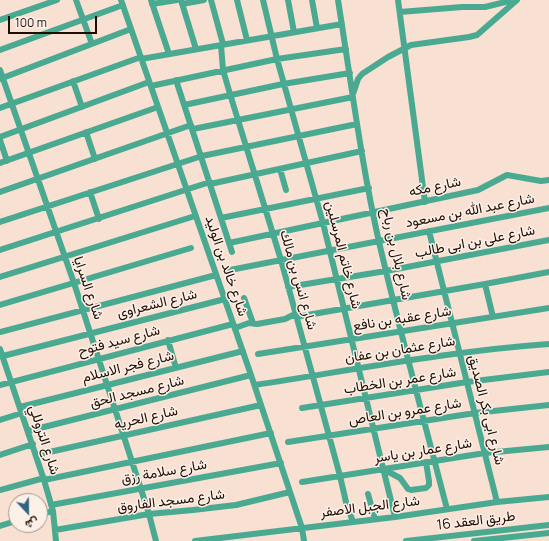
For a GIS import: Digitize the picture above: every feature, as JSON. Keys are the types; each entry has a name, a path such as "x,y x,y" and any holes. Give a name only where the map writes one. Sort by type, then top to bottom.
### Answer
{"street":[{"path":"0,20 57,0"},
{"path":"76,0 92,44"},
{"path":"168,54 151,2 177,0"},
{"path":"196,49 182,2 204,0"},
{"name":"شارع انس بن مالك","path":"210,0 222,44 223,70 281,260 346,502 353,522"},
{"path":"237,0 247,40"},
{"name":"شارع خاتم المرسلين","path":"263,0 283,84 307,163 323,223 352,339 372,429 395,517"},
{"path":"288,0 294,32"},
{"path":"312,0 317,28"},
{"name":"شارع بلال بن رباح","path":"338,0 357,124 379,241 447,509"},
{"path":"398,0 425,202"},
{"path":"485,7 487,0"},
{"path":"400,12 462,7 485,7 513,0"},
{"path":"0,192 95,158 192,127 238,120 353,95 358,79 362,74 388,57 411,45 469,37 477,34 517,0"},
{"path":"0,50 122,3"},
{"name":"شارع خالد بن الوليد","path":"122,3 255,385 302,528 304,541"},
{"path":"0,108 141,58 342,24"},
{"path":"1,78 131,29"},
{"path":"0,137 150,84 277,59 346,49"},
{"name":"شارع السرايا","path":"0,70 1,78 38,178 83,310 114,410 141,488 156,541"},
{"path":"184,104 283,84 350,73"},
{"path":"176,80 232,252"},
{"path":"73,81 82,107"},
{"path":"0,163 158,106"},
{"path":"0,222 202,156 357,124"},
{"path":"86,132 95,158"},
{"path":"0,140 8,161"},
{"path":"0,250 210,183 362,151"},
{"path":"280,169 286,190"},
{"name":"شارع مكه","path":"229,243 478,190 507,175 541,181 549,180"},
{"path":"221,218 369,188"},
{"path":"90,192 99,219"},
{"name":"شارع عبد الله بن مسعود","path":"230,270 549,208"},
{"path":"0,277 195,216"},
{"name":"شارع ابى بكر الصديق","path":"429,231 497,502"},
{"name":"شارع على بن ابى طالب","path":"288,287 386,271 549,240"},
{"path":"0,305 192,248"},
{"name":"شارع سيد فتوح","path":"0,385 168,340 234,326 253,323 257,324 394,299 444,292 549,272"},
{"path":"0,332 216,275"},
{"path":"486,284 493,317"},
{"path":"244,298 253,323"},
{"name":"شارع الشعراوى","path":"2,356 225,299"},
{"name":"شارع عقبه بن نافع","path":"258,354 549,308"},
{"path":"168,340 176,368"},
{"name":"شارع عثمان بن عفان","path":"255,385 459,352 549,344"},
{"name":"شارع التروللي","path":"0,349 44,479 52,508 56,541"},
{"name":"شارع فجر الاسلام","path":"0,420 21,410 107,385 243,351"},
{"name":"شارع عمر بن الخطاب","path":"302,408 467,382 549,372"},
{"name":"شارع مسجد الحق","path":"28,431 251,375"},
{"name":"شارع الحريه","path":"36,455 261,405"},
{"name":"شارع عمرو بن العاص","path":"288,442 475,413 549,405"},
{"path":"0,490 44,479 271,433"},
{"path":"0,454 33,444"},
{"name":"شارع عمار بن ياسر","path":"302,482 485,453 549,447"},
{"path":"383,469 400,478 408,489 426,488 430,482 426,462"},
{"name":"شارع سلامة رزق","path":"48,510 141,488 281,463"},
{"name":"شارع مسجد الفاروق","path":"55,530 149,514 236,504 290,492"},
{"path":"368,494 375,519"},
{"name":"شارع الجبل الاصفر","path":"195,541 395,517 497,502 549,497"},
{"name":"طريق العقد 16","path":"406,541 549,525"},
{"name":"طريق العقد 16","path":"474,541 549,533"}]}
